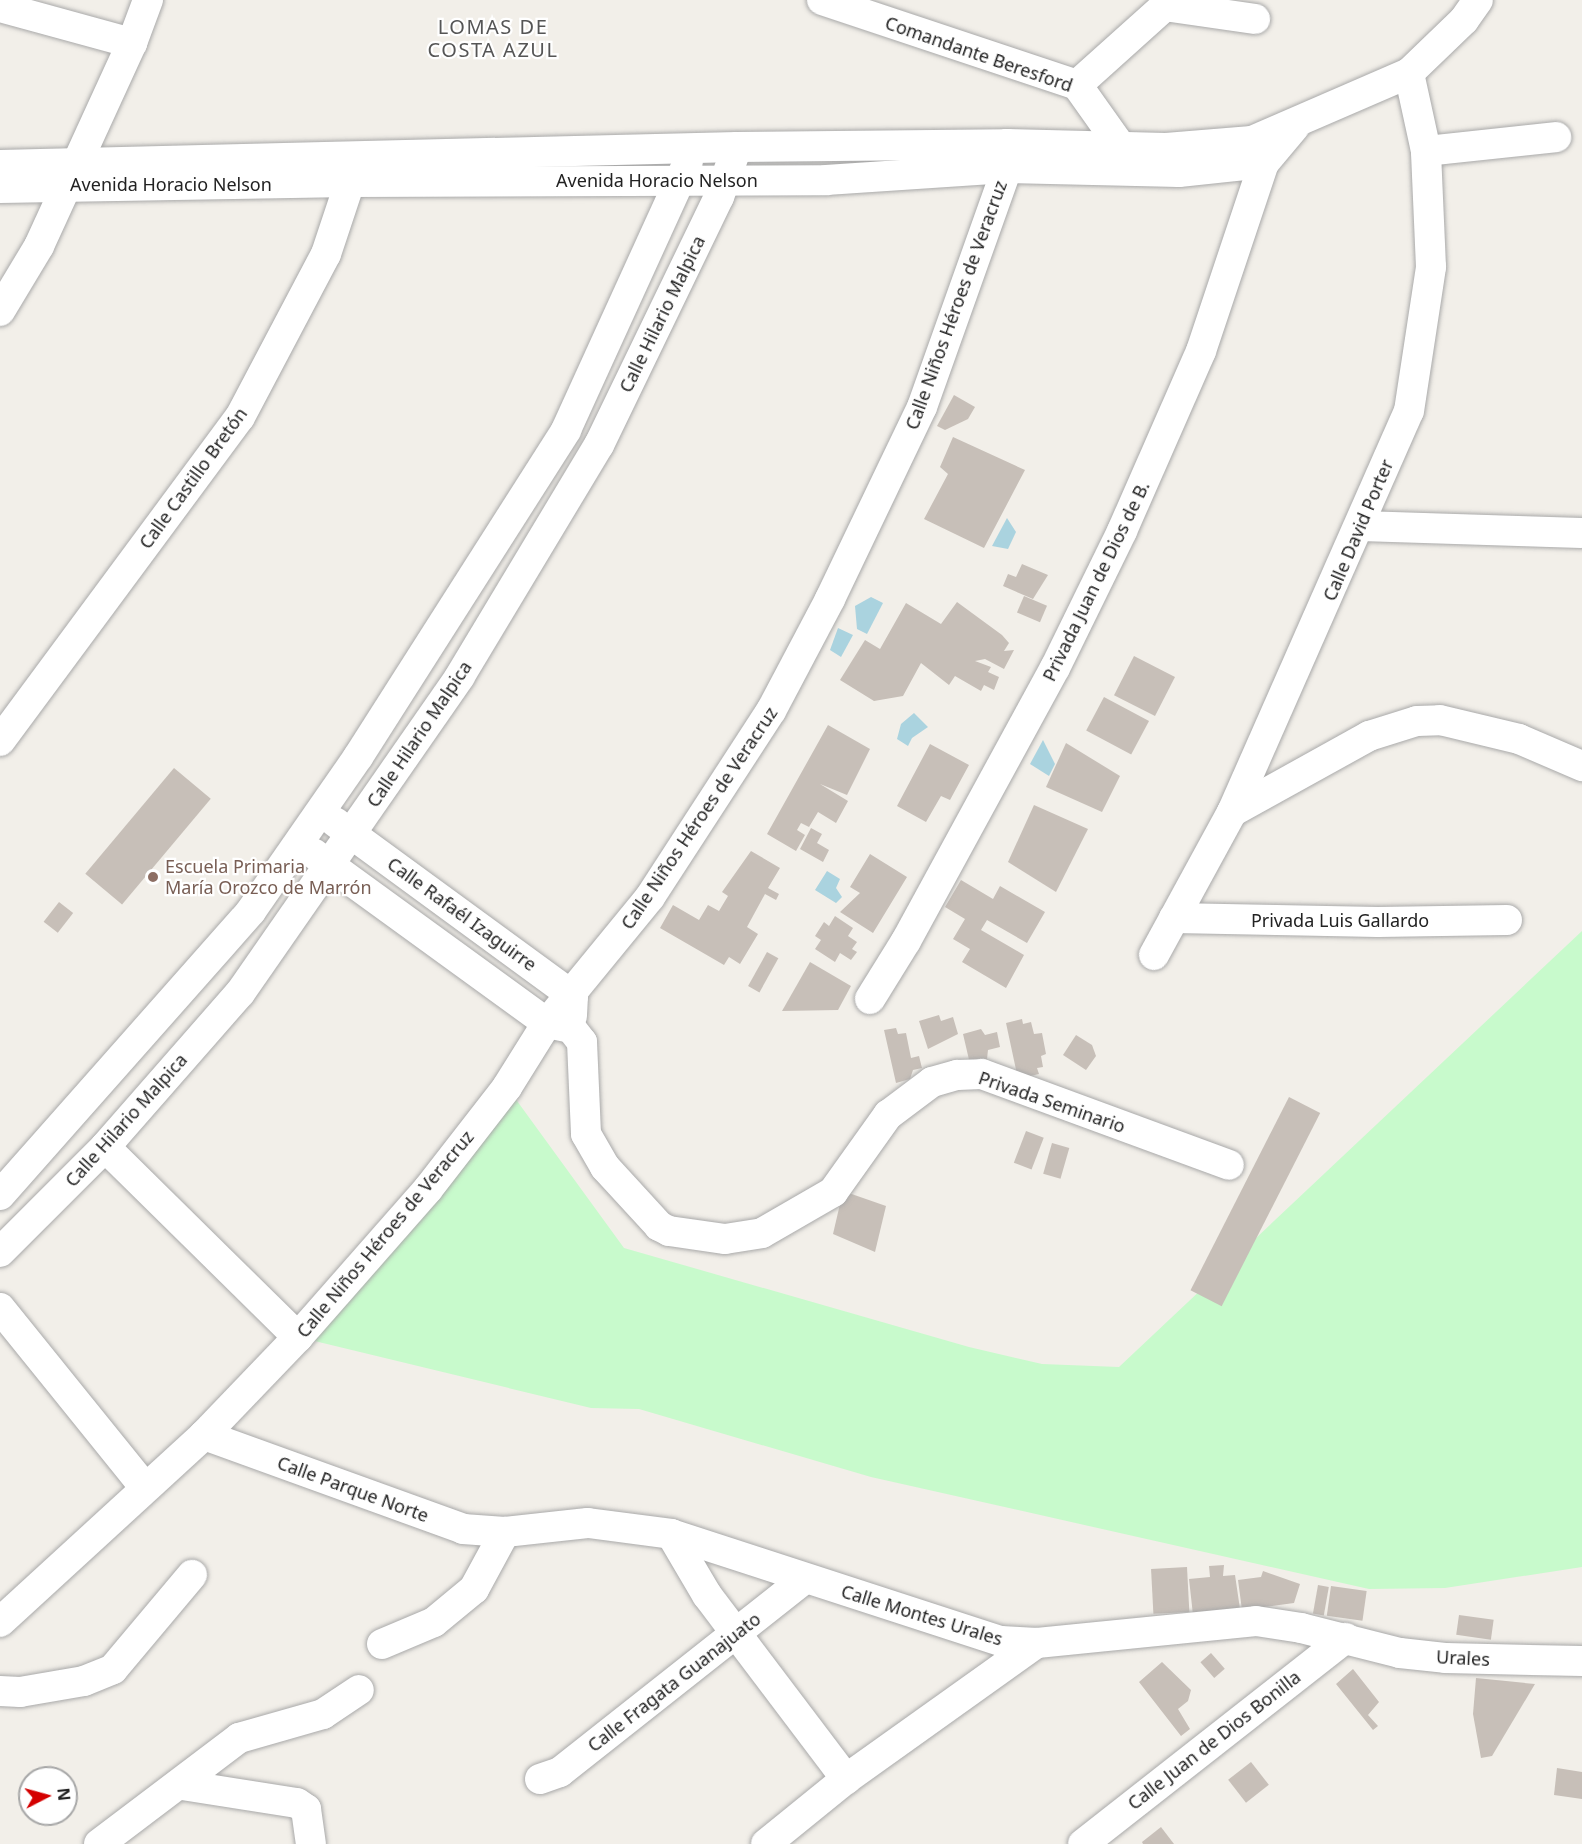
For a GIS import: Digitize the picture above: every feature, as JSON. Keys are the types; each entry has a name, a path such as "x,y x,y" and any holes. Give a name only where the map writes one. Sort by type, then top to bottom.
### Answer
{"street":[{"path":"0,311 39,246 132,43 148,0"},
{"name":"Comandante Beresford","path":"822,0 1077,85 1122,159"},
{"path":"1258,152 1294,126 1409,73 1464,20 1478,0"},
{"path":"1077,85 1165,6 1255,19"},
{"path":"0,7 132,43"},
{"name":"Calle David Porter","path":"1154,955 1232,812 1409,411 1423,336 1431,267 1426,151 1409,73"},
{"path":"1426,151 1556,137"},
{"name":"Avenida Horacio Nelson","path":"0,165 71,174 287,171 737,147 1122,159 1179,172 1258,152"},
{"name":"Calle Hilario Malpica","path":"0,1252 105,1147 240,993 460,676 599,445 725,180 737,147"},
{"name":"Calle Hilario Malpica","path":"0,1195 251,911 320,813 566,430 682,180 693,148"},
{"name":"Privada Juan de Dios de B.","path":"870,999 912,931 1049,679 1122,531 1201,351 1258,152"},
{"name":"Avenida Horacio Nelson","path":"351,169 682,180 825,180 1007,156"},
{"name":"Calle Niños Héroes de Veracruz","path":"573,996 650,897 765,721 830,599 921,407 1007,156"},
{"name":"Calle Castillo Bretón","path":"0,741 240,417 326,254 351,169"},
{"name":"Avenida Horacio Nelson","path":"0,188 71,174"},
{"path":"1360,526 1582,532"},
{"path":"1232,812 1369,736 1417,721 1440,720 1508,736 1582,766"},
{"name":"Calle Rafaél Izaguirre","path":"320,813 351,832 573,996"},
{"name":"Calle Rafaél Izaguirre","path":"298,842 559,1026"},
{"name":"Privada Luis Gallardo","path":"1174,918 1378,922 1507,920"},
{"name":"Privada Seminario","path":"573,996 559,1026 582,1042 586,1134 605,1167 658,1226 669,1231 725,1239 762,1233 779,1224 833,1192 888,1115 932,1082 957,1075 982,1074 1229,1165"},
{"name":"Calle Niños Héroes de Veracruz","path":"0,1622 204,1435 298,1337 428,1189 507,1087 559,1026"},
{"path":"105,1147 298,1337"},
{"path":"0,1308 145,1488"},
{"name":"Calle Parque Norte","path":"204,1435 463,1529 504,1532"},
{"name":"Calle Montes Urales","path":"504,1532 588,1523 671,1534 804,1580 1001,1641 1036,1643 1256,1621 1346,1638"},
{"path":"382,1644 434,1622 474,1589 504,1532"},
{"path":"671,1534 707,1595 737,1631 846,1779"},
{"path":"0,1691 20,1692 84,1681 113,1669 192,1575"},
{"name":"Calle Fragata Guanajuato","path":"540,1779 560,1772 804,1580"},
{"name":"Urales","path":"1346,1638 1400,1653 1445,1659 1582,1661"},
{"name":"Calle Juan de Dios Bonilla","path":"1083,1844 1346,1638"},
{"path":"766,1844 846,1779 1036,1643"},
{"path":"99,1844 182,1785 239,1738 323,1714 359,1690"},
{"path":"182,1785 297,1803 306,1809 311,1844"}],"green space":[{"path":"1582,931 1582,1567 1445,1588 1369,1589 871,1477 639,1409 591,1408 298,1337 507,1087 624,1248 969,1347 1042,1364 1119,1367"}],"water":[{"path":"1007,518 1016,532 1008,549 992,546"},
{"path":"871,597 883,603 867,634 857,629 855,606"},
{"path":"838,628 853,635 841,657 830,650"},
{"path":"914,713 928,727 912,738 908,746 897,739 901,724"},
{"path":"1043,740 1055,764 1049,776 1030,764"},
{"path":"827,871 840,879 836,888 842,897 836,903 815,890"}],"building":[{"path":"954,395 975,407 968,419 945,430 937,426"},
{"path":"953,437 1025,470 984,548 924,519 948,474 940,467"},
{"path":"1022,564 1048,575 1033,599 1003,586 1008,574 1016,577"},
{"path":"1024,596 1047,606 1040,622 1017,613"},
{"path":"957,602 1002,635 1009,643 1004,651 1014,650 1004,669 985,659 975,661 991,667 988,672 999,677 994,690 984,685 981,691 955,676 949,685 921,663 903,696 874,701 840,680 865,640 880,649 906,603 941,624"},
{"path":"1134,656 1175,677 1155,716 1114,695"},
{"path":"1104,697 1149,721 1131,754 1086,731"},
{"path":"828,725 870,749 847,795 820,784 848,801 836,823 818,812 809,827 801,823 797,830 805,835 796,851 767,834"},
{"path":"1066,743 1120,776 1102,812 1046,787"},
{"path":"930,744 969,765 950,800 941,796 926,822 897,806"},
{"path":"174,768 211,799 122,905 85,874"},
{"path":"1034,805 1088,829 1056,892 1008,862"},
{"path":"811,828 822,834 817,843 829,850 823,862 800,849"},
{"path":"751,851 780,868 768,888 779,894 776,900 765,894 747,927 758,934 740,964 729,957 724,965 660,928 673,905 699,920 708,905 719,911 728,896 722,892"},
{"path":"870,854 907,877 873,933 840,912 860,893 850,887"},
{"path":"961,880 993,899 1000,886 1045,912 1027,943 987,920 981,930 1024,955 1006,988 962,962 970,949 953,939 965,919 945,907"},
{"path":"59,902 73,913 58,933 44,922"},
{"path":"835,916 853,928 848,936 857,942 852,949 857,952 851,960 840,953 835,962 815,949 821,940 815,936 824,922 829,926"},
{"path":"767,952 778,958 759,992 748,986"},
{"path":"810,962 851,986 838,1010 782,1011"},
{"path":"939,1015 941,1021 953,1017 958,1034 928,1049 919,1021"},
{"path":"1022,1019 1023,1024 1031,1022 1034,1034 1042,1033 1046,1054 1041,1056 1043,1067 1037,1068 1039,1074 1018,1079 1006,1023"},
{"path":"896,1028 898,1034 906,1033 911,1058 919,1056 922,1068 913,1070 910,1079 896,1083 884,1030"},
{"path":"981,1029 985,1035 997,1032 1000,1047 988,1050 987,1059 970,1064 963,1034"},
{"path":"1076,1035 1092,1045 1096,1056 1086,1070 1063,1055"},
{"path":"1289,1097 1320,1113 1222,1306 1190,1290"},
{"path":"1026,1131 1044,1138 1032,1170 1014,1163"},
{"path":"1052,1143 1069,1148 1060,1179 1043,1174"},
{"path":"843,1191 886,1206 875,1252 833,1234"},
{"path":"1224,1565 1223,1576 1235,1575 1240,1609 1193,1615 1189,1579 1210,1577 1209,1566"},
{"path":"1187,1567 1189,1612 1153,1614 1151,1569"},
{"path":"1263,1571 1300,1584 1294,1603 1242,1610 1238,1580 1261,1577"},
{"path":"1318,1585 1329,1587 1324,1615 1313,1614"},
{"path":"1331,1586 1367,1591 1362,1621 1327,1616"},
{"path":"1459,1615 1494,1620 1491,1640 1456,1635"},
{"path":"1211,1653 1225,1669 1214,1678 1200,1662"},
{"path":"1162,1662 1191,1690 1188,1701 1178,1709 1190,1729 1181,1736 1139,1682"},
{"path":"1353,1669 1379,1702 1368,1715 1378,1726 1373,1730 1336,1684"},
{"path":"1476,1678 1535,1684 1492,1756 1481,1758 1473,1714"},
{"path":"1251,1762 1269,1785 1246,1803 1228,1780"},
{"path":"1557,1768 1582,1772 1582,1799 1554,1795"},
{"path":"1161,1827 1174,1844 1143,1844 1142,1842"}],"place":[{"name":"Escuela Primaria María Orozco de Marrón","path":"153,877"}],"district":[{"name":"LOMAS DE COSTA AZUL","path":"493,38"}]}
